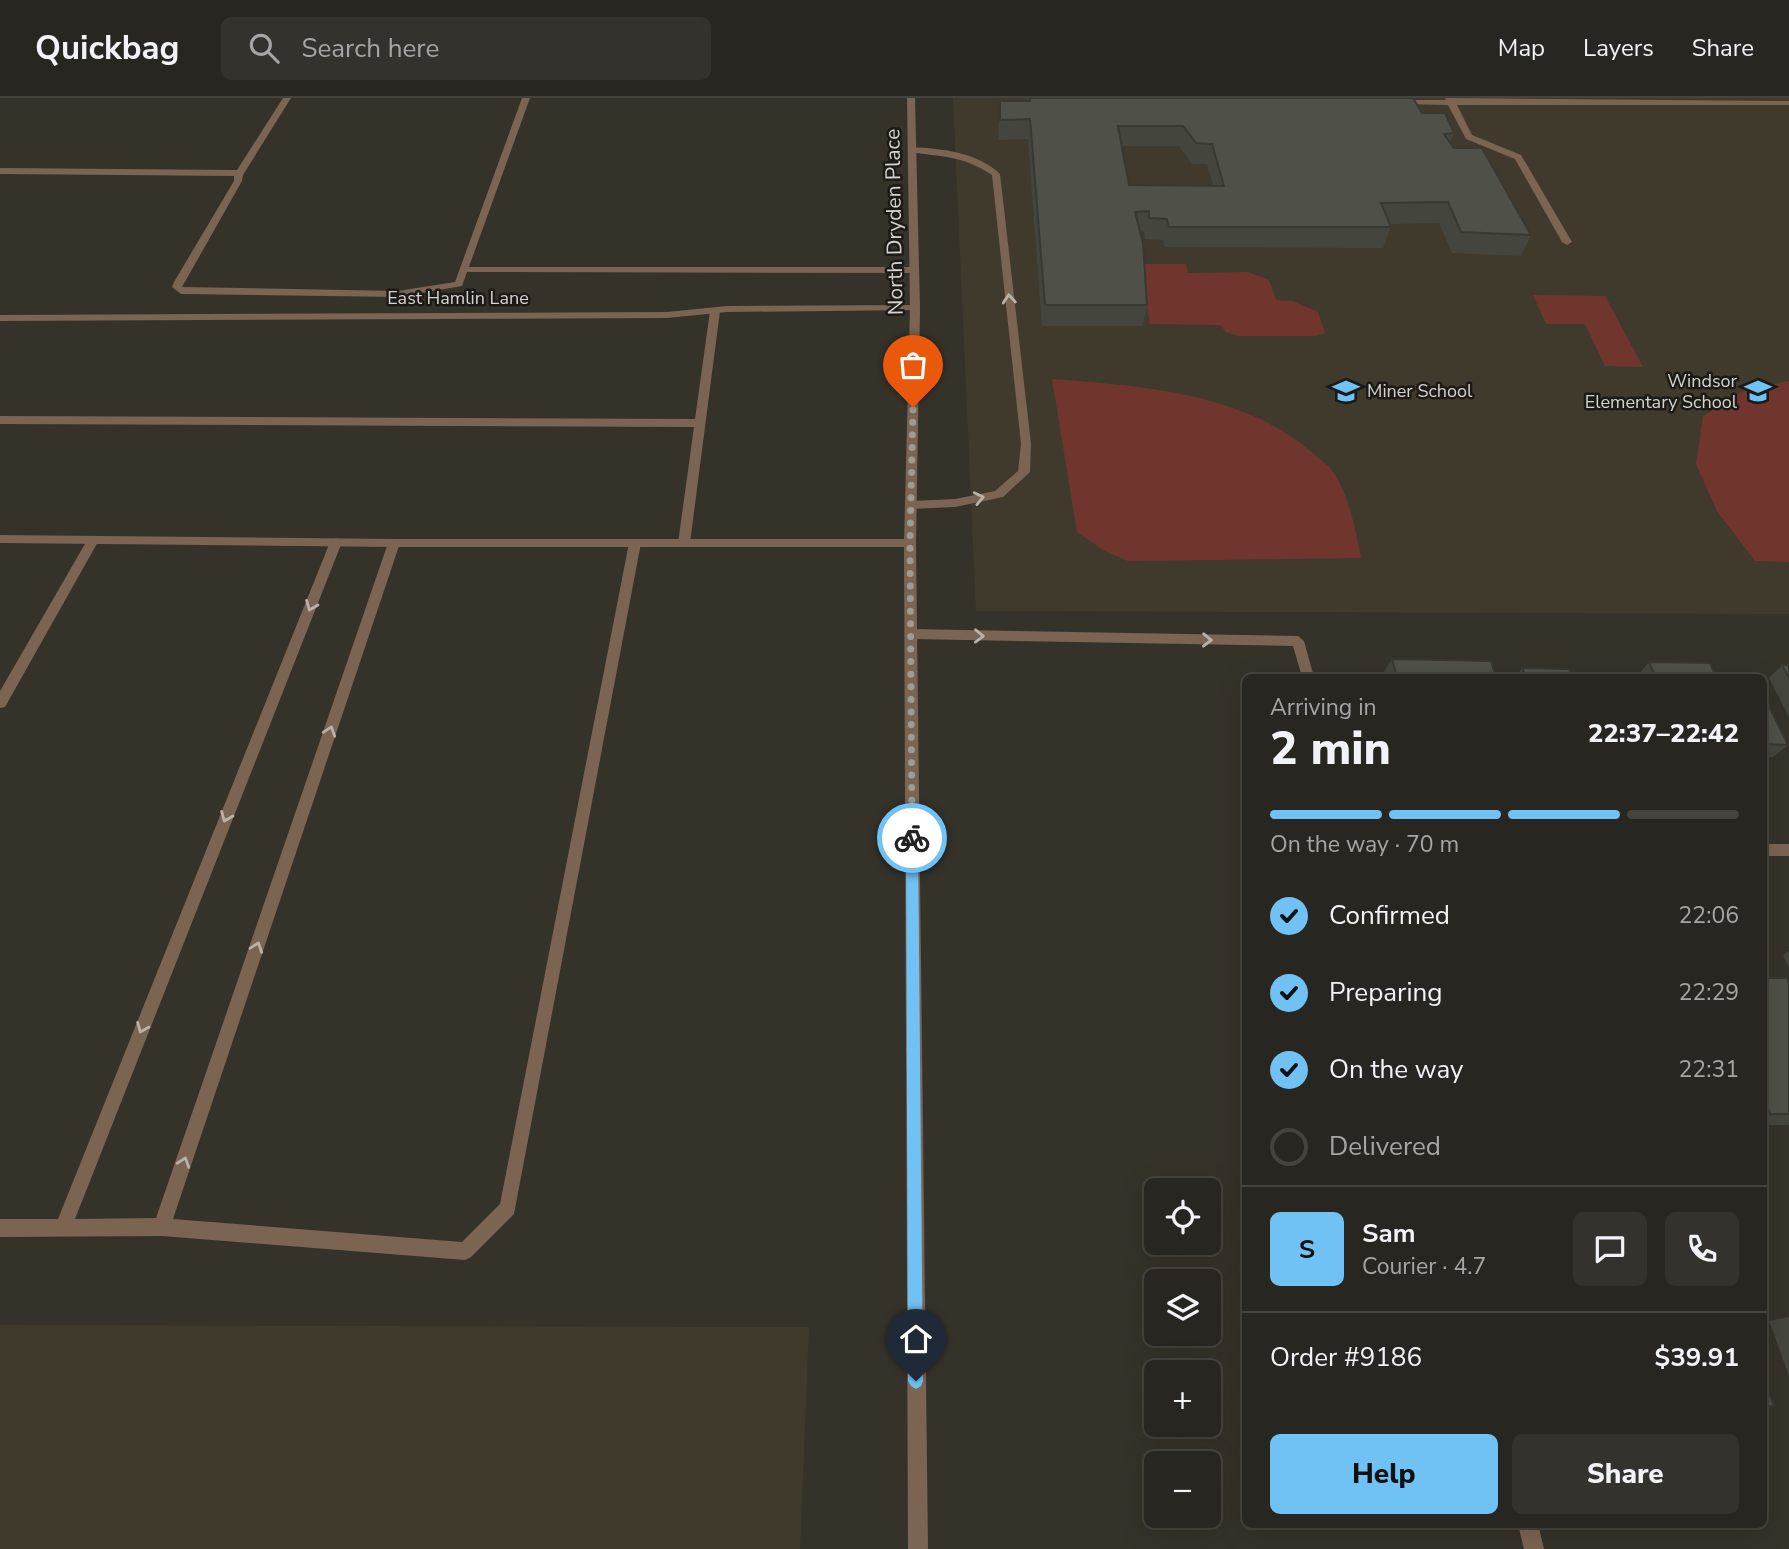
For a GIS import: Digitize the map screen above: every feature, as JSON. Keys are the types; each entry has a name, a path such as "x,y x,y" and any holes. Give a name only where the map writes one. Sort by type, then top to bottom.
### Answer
{"street":[{"path":"287,98 239,175 179,282 177,287 181,291 398,294 459,284 526,98"},
{"name":"North Dryden Place","path":"911,98 915,309 910,543 918,1549"},
{"path":"1451,100 1469,137 1518,157 1567,242"},
{"path":"1384,101 1789,103"},
{"path":"911,505 955,503 999,494 1024,472 1026,444 996,174 976,159 944,151 912,150"},
{"path":"0,171 226,171 239,175"},
{"path":"465,269 914,270"},
{"name":"East Hamlin Lane","path":"0,318 667,315 715,311 915,309"},
{"path":"684,543 715,311"},
{"path":"0,419 700,423"},
{"path":"0,539 394,543 910,543"},
{"path":"0,703 93,540"},
{"path":"63,1227 336,542"},
{"path":"162,1227 394,543"},
{"path":"0,1228 162,1227 465,1251 509,1208 635,543"},
{"path":"911,634 1298,641 1307,674"},
{"path":"1767,850 1789,850"},
{"path":"1529,1528 1534,1549"}],"shaded area":[{"name":"Miner School","path":"953,98 1789,98 1789,614 976,611"},
{"path":"1139,264 1186,264 1188,273 1248,272 1269,280 1276,300 1293,301 1318,312 1325,333 1316,336 1237,336 1226,332 1220,325 1150,324"},
{"path":"1533,295 1605,296 1643,367 1605,366 1585,324 1546,324"},
{"path":"1052,379 1156,389 1190,396 1256,417 1286,433 1327,465 1339,482 1351,514 1361,558 1128,561 1103,550 1077,532"},
{"path":"1789,381 1789,562 1755,561 1717,511 1696,464 1703,416 1744,390"},
{"path":"0,1325 809,1327 800,1549 0,1549"}],"building":[{"path":"1030,98 1413,98 1422,113 1445,113 1454,133 1444,134 1454,148 1482,148 1531,235 1461,232 1448,202 1381,203 1391,227 1169,227 1167,219 1149,218 1149,211 1135,212 1143,243 1147,305 1045,305 1030,119 1000,120 1000,101 1030,101","holes":["1118,126 1183,126 1196,143 1212,144 1224,186 1129,185"]},
{"path":"1392,659 1491,661 1495,674 1396,674"},
{"path":"1649,662 1710,663 1715,674 1655,674"},
{"path":"1782,665 1789,665 1789,678"},
{"path":"1522,668 1569,669 1571,674 1525,674"},
{"path":"1767,702 1788,745 1767,744"},
{"path":"1767,978 1787,978 1789,1114 1770,1114 1767,1106"},
{"path":"1767,1388 1774,1406 1767,1406"}],"way so far":[{"path":"912,838 910,543 913,407"}],"place":[{"name":"Miner School","path":"1346,391"},
{"name":"Windsor Elementary School","path":"1758,391"}],"route":[{"path":"912,838 916,1381"}]}
